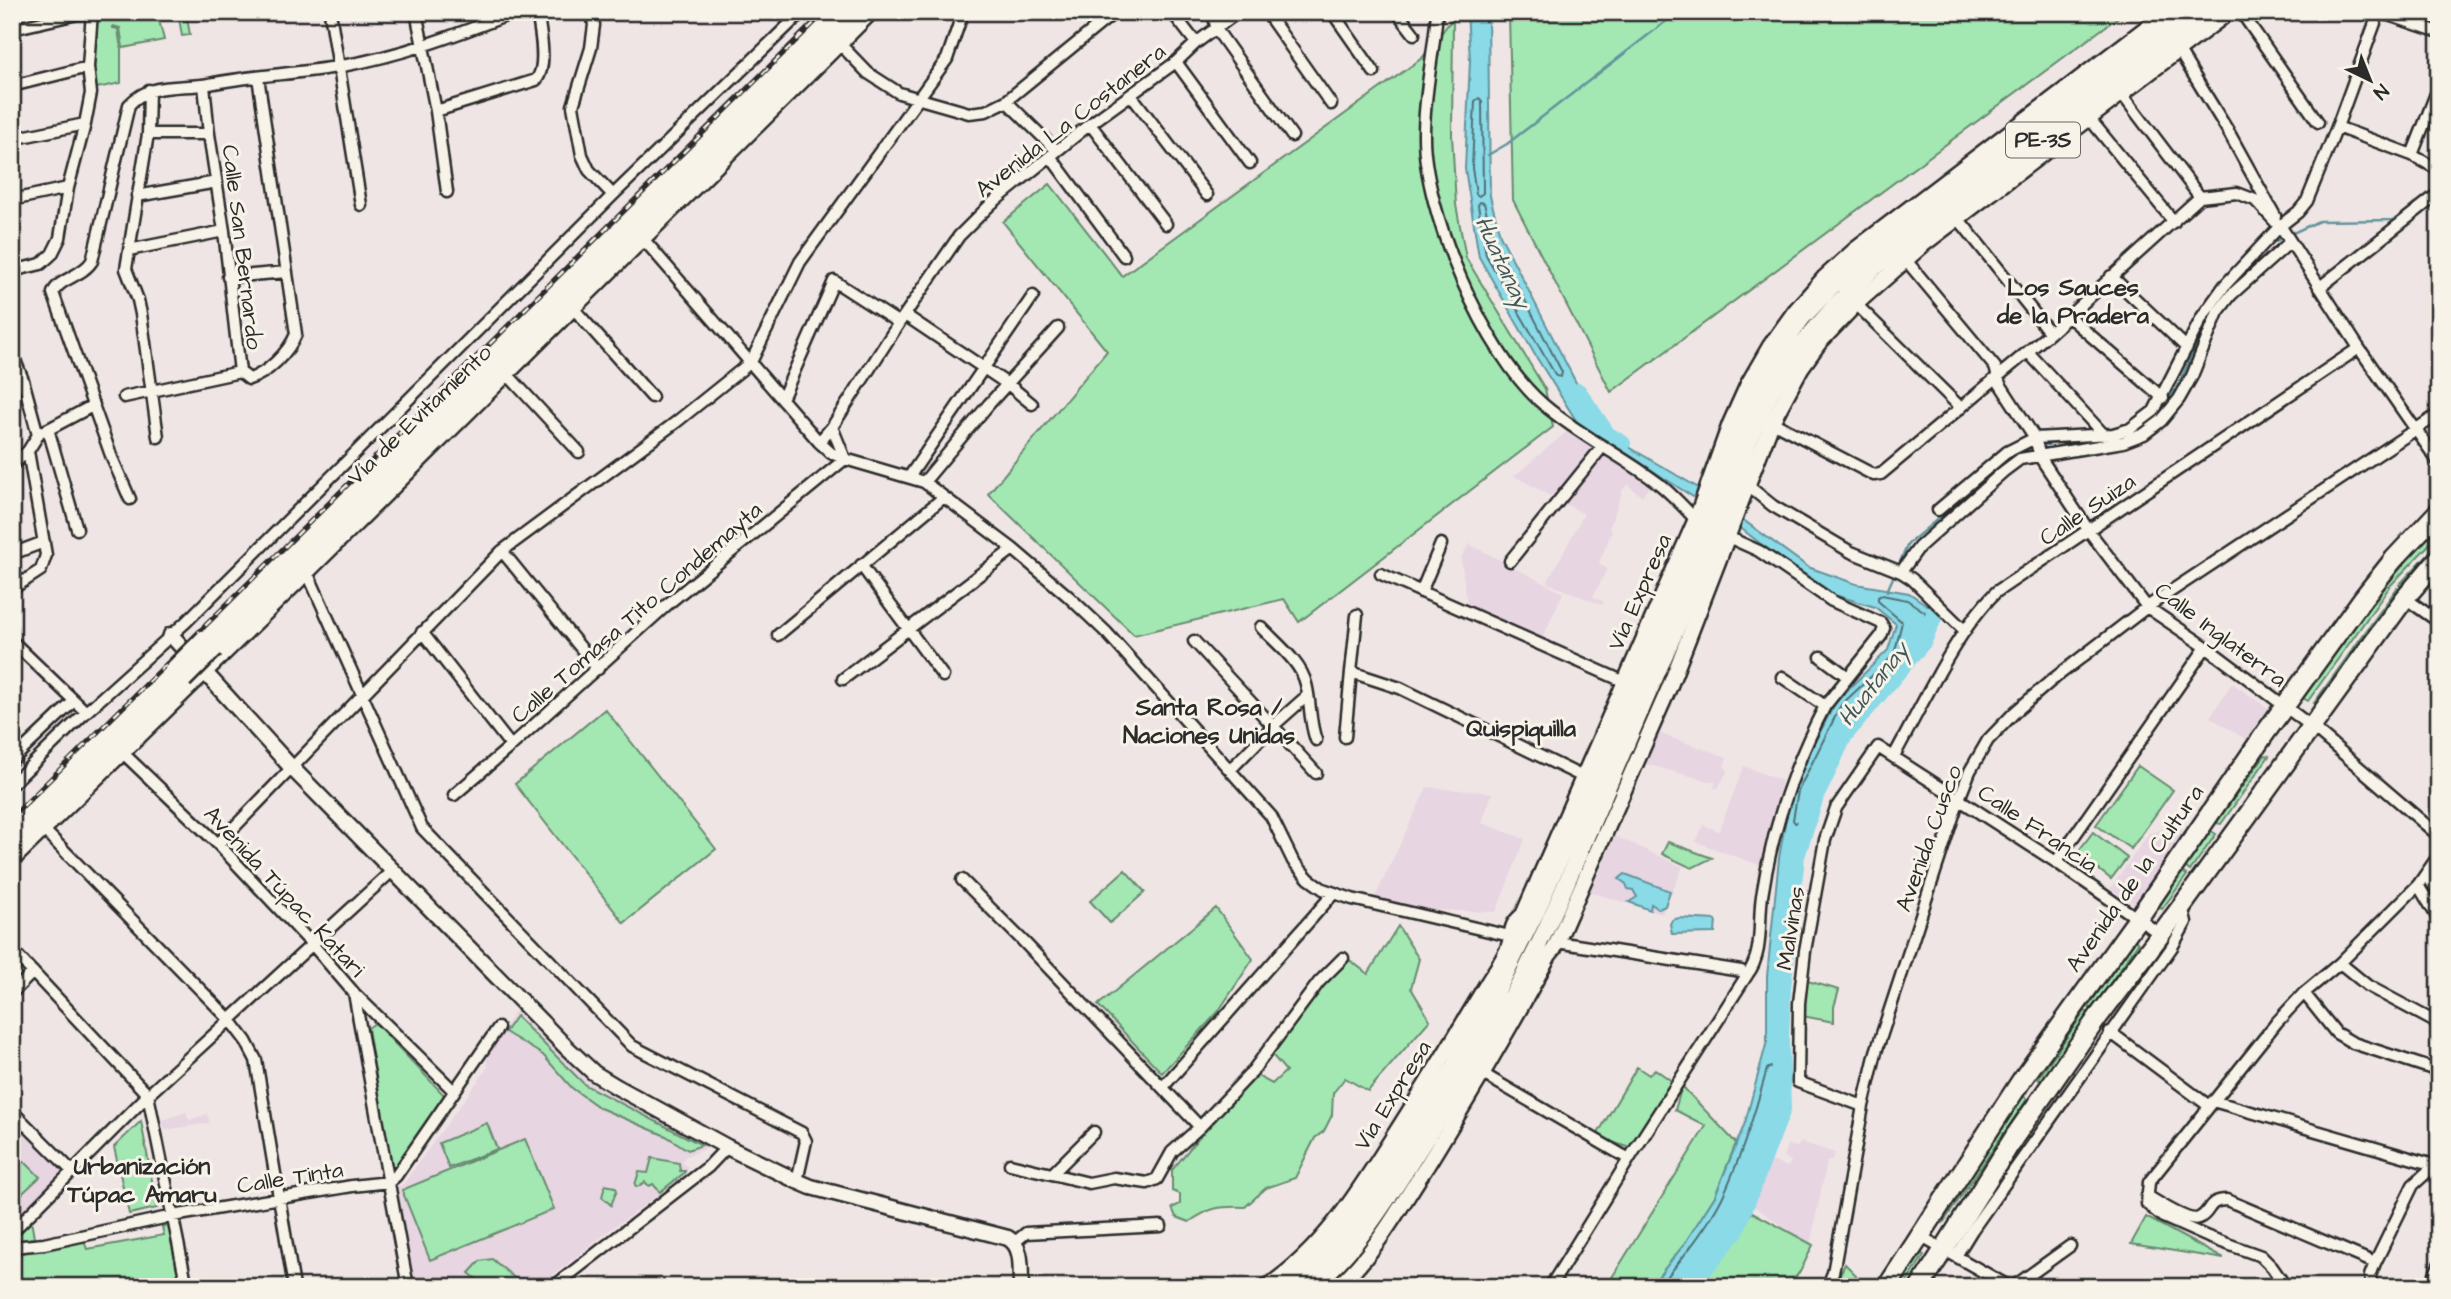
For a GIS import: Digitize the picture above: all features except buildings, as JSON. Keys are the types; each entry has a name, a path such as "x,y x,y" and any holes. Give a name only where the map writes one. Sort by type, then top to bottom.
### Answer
{"highway":[{"name":"Vía de Evitamiento","path":"12,831 178,674 214,648 692,186 859,12"},
{"name":"Vía de Evitamiento","path":"214,648 836,13"},
{"name":"Avenida de la Cultura","path":"1887,1287 2021,1081 2362,597 2420,529 2439,511"},
{"path":"1920,1287 1950,1253 2042,1097 2098,1017 2182,906 2404,598 2439,558"},
{"name":"Vía de Evitamiento","path":"12,848 178,674"},
{"path":"2021,1081 2042,1097"}],"main road":[{"name":"Vía Expresa","path":"1734,479 1730,424 1748,384 1770,346 1795,311 1824,278 1856,248 1897,216 2167,12"},
{"name":"Vía Expresa","path":"1869,263 2188,12"},
{"name":"Vía Expresa","path":"1536,915 1583,776 1625,682 1712,529 1734,479 1742,421 1755,391 1802,318 1824,294 2211,12"},
{"name":"Vía Expresa","path":"1287,1287 1323,1256 1359,1215 1454,1067 1536,915 1734,479 1772,422 1807,360 1856,304 1905,259 2229,12"},
{"name":"Vía Expresa","path":"1342,1286 1401,1206 1483,1074 1555,945 1669,688 1712,529"},
{"path":"171,635 392,871 594,1073 727,1147 811,1187 1008,1238 1015,1242 1018,1248 1021,1287"},
{"path":"1517,948 1541,959 1555,945 1555,924 1536,915"},
{"name":"Vía Expresa","path":"1266,1287 1304,1257 1343,1213 1517,948"},
{"name":"Vía Expresa","path":"1311,1287 1352,1248 1380,1209 1465,1075 1517,948"}],"street":[{"path":"12,29 86,12"},
{"path":"12,271 41,264 52,254 60,238 68,188 91,93 88,67 92,12"},
{"path":"330,12 361,205"},
{"path":"416,12 436,111 447,192"},
{"path":"130,499 53,293 57,286 79,274 92,261 129,104 149,90 340,66 422,47 516,12"},
{"path":"436,111 536,80 541,73 542,41 537,12"},
{"path":"592,12 594,24 591,48 573,106 582,155 589,170 612,195"},
{"path":"12,784 86,712 186,622 612,195 802,12"},
{"path":"12,863 205,674 214,648 308,574 645,241 692,186 874,12"},
{"path":"218,844 502,551 675,423 751,362 800,262 947,59 963,12"},
{"path":"841,45 868,73 898,93 969,113 986,111 1006,101 1115,12"},
{"path":"1172,12 1196,43"},
{"path":"1214,12 1216,29 1292,136"},
{"name":"Avenida La Costanera","path":"819,442 832,427 959,236 991,204 1053,153 1176,62 1196,43 1238,12"},
{"path":"1266,12 1331,103"},
{"path":"1332,12 1374,72"},
{"path":"1397,12 1414,34"},
{"path":"1437,12 1423,137 1427,172 1452,256 1483,324 1525,388 1544,406 1658,483 1712,529 1759,551 1832,601 1881,622 1884,628 1881,636 1825,706 1789,786 1778,822 1762,897 1756,958 1550,1287"},
{"path":"2241,12 2318,122"},
{"path":"1902,572 1919,547 2020,459 2123,442 2144,434 2161,421 2179,399 2192,376 2218,312 2286,234 2307,201 2379,12 2439,32"},
{"path":"2179,51 2319,288 2439,463"},
{"path":"1176,62 1250,163"},
{"path":"12,86 88,67"},
{"path":"228,277 287,272 258,77"},
{"name":"Calle San Bernardo","path":"204,85 240,372 249,379 258,376 291,346 296,334 287,272"},
{"path":"2412,155 2439,86"},
{"path":"149,90 148,134 127,269 141,314 158,437"},
{"path":"2122,94 2200,197"},
{"path":"1131,95 1207,195"},
{"path":"1006,101 1053,153 1124,256"},
{"path":"2089,118 2174,222"},
{"path":"12,139 85,124"},
{"path":"1090,124 1166,224"},
{"path":"2337,127 2412,155 2439,170"},
{"path":"148,134 209,134"},
{"path":"138,196 217,182"},
{"path":"12,200 68,188"},
{"path":"1772,422 1877,475 2028,352 2200,197 2237,193 2247,195 2255,200 2286,234"},
{"path":"2319,288 2439,193"},
{"path":"1957,217 2050,333"},
{"path":"129,250 224,231"},
{"path":"1938,510 2007,452 2036,441 2104,435 2130,429 2144,421 2163,398 2202,317 2225,285 2286,234"},
{"path":"645,241 831,453 924,482 1013,549 1107,633 1271,816 1282,842 1302,872 1322,889 1517,948"},
{"path":"1905,259 1995,367 1998,377 2036,441 2039,456"},
{"path":"2111,276 2187,348"},
{"path":"782,399 834,281 982,367 1032,404"},
{"path":"909,477 1033,296"},
{"path":"1856,304 1961,408"},
{"path":"574,309 652,397"},
{"path":"2068,316 2163,398"},
{"path":"924,482 989,404 1058,328"},
{"name":"Calle Suiza","path":"1894,755 1965,631 1996,592 2358,348"},
{"path":"2028,352 2104,435"},
{"path":"12,354 23,380 38,435"},
{"path":"124,397 240,372"},
{"path":"508,375 579,452"},
{"path":"12,384 23,380"},
{"path":"12,465 29,451 38,435 94,405"},
{"name":"Avenida Cusco","path":"1828,1287 1835,1266 1863,1106 1880,1039 1959,799 1989,740 2015,712 2052,680 2147,607 2439,414"},
{"path":"832,427 845,459"},
{"path":"48,429 77,528"},
{"path":"1510,561 1603,446"},
{"path":"12,589 41,570 46,555 29,451"},
{"name":"Calle Inglaterra","path":"2039,456 2090,531 2147,607 2206,647 2311,726 2439,836"},
{"name":"Calle Tomasa Tito Condemayta","path":"454,795 669,603 845,459"},
{"path":"1734,479 1773,506 1851,552 1902,572 1965,631"},
{"path":"778,635 944,496"},
{"path":"12,554 44,542"},
{"path":"1421,592 1441,544"},
{"path":"842,679 1013,549"},
{"path":"502,551 598,669"},
{"path":"862,565 943,676"},
{"path":"308,574 422,828 541,955 632,1046 802,1133 806,1142 797,1181"},
{"path":"1381,574 1625,682"},
{"path":"2404,598 2439,622"},
{"path":"1345,737 1357,615"},
{"path":"1261,627 1301,670 1306,681 1310,725 1316,740"},
{"path":"422,632 511,746"},
{"path":"12,641 86,712"},
{"path":"1195,641 1316,773"},
{"path":"2056,862 2206,647"},
{"path":"1821,657 1848,677"},
{"path":"1351,671 1400,688 1583,776"},
{"path":"1782,677 1825,706"},
{"path":"1230,770 1308,695"},
{"path":"12,760 74,701"},
{"name":"Malvinas","path":"1863,1106 1798,1082 1799,1003 1812,909 1830,822 1848,789 1876,748 1881,746 1894,755"},
{"name":"Avenida Túpac Katari","path":"124,754 218,844 354,993 408,1287"},
{"name":"Calle Francia","path":"1894,755 2160,934"},
{"path":"46,831 230,1020 246,1041 256,1060 294,1287"},
{"path":"2286,1287 2273,1267 2261,1256 2163,1217 2148,1201 2149,1182 2211,1103 2304,993 2340,963 2418,885 2439,855"},
{"path":"12,1233 148,1095 392,871"},
{"path":"2426,876 2439,891"},
{"path":"962,880 1200,1127"},
{"path":"2418,885 2439,920"},
{"path":"1163,1087 1334,893"},
{"path":"1950,1253 1972,1230 2180,932 2186,922 2182,906"},
{"path":"1555,945 1741,971 1747,975"},
{"path":"12,950 148,1095 187,1287"},
{"path":"1010,1164 1088,1183 1114,1178 1147,1183 1157,1179 1172,1152 1200,1127 1251,1073 1319,982 1343,958"},
{"path":"2340,963 2368,986 2439,1024"},
{"path":"12,993 33,972"},
{"path":"354,993 454,1091"},
{"path":"2304,993 2336,1033 2353,1043 2439,1070"},
{"path":"389,1182 396,1176 498,1028"},
{"path":"2110,1032 2211,1103 2437,1164"},
{"path":"1483,1074 1629,1159"},
{"path":"12,1111 73,1172"},
{"path":"1052,1174 1094,1132"},
{"path":"553,1287 708,1167 727,1147"},
{"path":"2372,1287 2370,1276 2375,1263 2413,1185 2437,1164"},
{"name":"Calle Tinta","path":"12,1247 44,1244 173,1216 389,1182"},
{"path":"2148,1201 2186,1218 2195,1219 2202,1217 2217,1200 2227,1200 2375,1263"},
{"path":"1015,1242 1026,1233 1161,1226"},
{"path":"1920,1236 2011,1287 2070,1246"},
{"path":"2434,1276 2439,1265"}],"shaded area":[{"path":"1571,428 1650,487 1641,496 1628,485 1623,489 1609,529 1612,531 1599,563 1607,569 1593,597 1604,602 1603,605 1547,583 1584,514 1514,476"},
{"path":"1469,544 1563,593 1541,641 1485,611 1467,606 1461,558"},
{"path":"2232,683 2269,709 2247,740 2210,717"},
{"path":"1658,733 1727,757 1724,767 1728,770 1718,788 1713,788 1716,783 1646,764"},
{"path":"1744,766 1782,781 1762,866 1696,842 1703,825 1719,831"},
{"path":"1427,787 1492,793 1482,823 1525,839 1496,912 1370,908"},
{"path":"2177,826 2185,832 2135,904 2110,889 2149,833"},
{"path":"1615,836 1683,867 1662,914 1590,892"},
{"path":"515,1011 588,1082 709,1144 703,1150 686,1156 682,1162 688,1167 685,1176 610,1230 538,1287 413,1287 395,1188 403,1184 488,1067 486,1057"},
{"path":"186,1112 189,1120 207,1114 210,1123 165,1130 162,1120"},
{"path":"12,1114 66,1171 12,1222"},
{"path":"1801,1142 1835,1153 1833,1159 1827,1161 1810,1246 1751,1204 1768,1160 1788,1167 1791,1161 1783,1157 1787,1145 1797,1147"}],"green space":[{"path":"157,12 164,40 123,48 120,28 113,26 118,29 121,49 121,83 92,89 94,19"},
{"path":"178,12 186,12 190,35 182,36"},
{"path":"1509,12 2125,12 1611,392 1513,200"},
{"path":"1453,18 1452,135 1456,205 1466,258 1545,389 1553,427 1299,622 1284,599 1134,635 988,494 1107,351 1003,222 1050,184 1122,276 1422,58"},
{"path":"2439,526 2439,534 2391,585 2308,701 2303,698 2388,581"},
{"path":"2439,542 2439,550 2404,589 2399,585"},
{"path":"2397,588 2401,592 2319,706 2314,703"},
{"path":"605,709 716,849 624,923 515,784"},
{"path":"2265,755 2269,756 2221,824 2216,823"},
{"path":"2138,766 2173,790 2131,849 2096,825"},
{"path":"2211,831 2216,834 2190,871 2185,867"},
{"path":"2093,832 2127,858 2111,879 2077,853"},
{"path":"1668,842 1712,858 1692,868 1662,854"},
{"path":"1125,870 1145,892 1110,923 1090,901"},
{"path":"2182,872 2187,875 2162,909 2158,906"},
{"path":"1216,908 1253,959 1218,1012 1162,1073 1098,1005"},
{"path":"1398,926 1419,959 1411,988 1430,1020 1368,1091 1345,1078 1333,1093 1332,1115 1324,1131 1315,1138 1295,1178 1266,1188 1245,1207 1216,1208 1189,1222 1176,1217 1172,1208 1180,1204 1180,1194 1172,1191 1172,1170 1252,1073 1272,1084 1286,1071 1268,1050 1343,955 1368,974"},
{"path":"2135,940 2138,943 2092,1009 2088,1007"},
{"path":"1804,980 1839,990 1834,1007 1834,1022 1802,1016"},
{"path":"2085,1011 2089,1013 2041,1081 2038,1079"},
{"path":"516,1016 585,1085 702,1145 688,1150 666,1136 600,1108 572,1088 543,1055 505,1032"},
{"path":"375,1023 446,1097 391,1176 368,1028"},
{"path":"1637,1067 1649,1075 1655,1069 1673,1082 1631,1148 1596,1137"},
{"path":"1682,1086 1736,1143 1715,1196 1683,1246 1650,1287 1606,1287 1706,1126 1675,1110"},
{"path":"2023,1096 2027,1099 1943,1223 1939,1222"},
{"path":"141,1121 157,1208 129,1214 114,1147"},
{"path":"487,1123 497,1149 449,1168 439,1143"},
{"path":"525,1139 554,1209 430,1260 402,1190"},
{"path":"652,1158 679,1163 680,1171 685,1171 660,1192 653,1184 649,1186 645,1182 637,1187 635,1185 639,1172 648,1173"},
{"path":"24,1161 40,1177 12,1203 12,1172"},
{"path":"605,1185 617,1190 611,1205 602,1197"},
{"path":"1752,1212 1813,1245 1801,1270 1788,1287 1689,1287"},
{"path":"2146,1217 2224,1259 2131,1244"},
{"path":"31,1220 34,1238 13,1241 12,1239"},
{"path":"172,1225 183,1287 12,1287 12,1255 84,1241 87,1249 164,1235 162,1227"},
{"path":"1919,1252 1924,1255 1904,1287 1898,1287"},
{"path":"492,1259 525,1287 486,1287 469,1273 480,1261"},
{"path":"1845,1264 1856,1275 1853,1284 1856,1287 1834,1287"}],"water":[{"path":"1467,12 1488,12 1490,196 1500,235 1589,408 1607,434 1702,490 1808,567 1856,584 1909,593 1936,611 1923,641 1844,735 1815,797 1796,856 1782,988 1782,1109 1735,1231 1689,1287 1650,1287 1683,1246 1715,1196 1745,1123 1767,1041 1767,976 1779,858 1791,789 1836,701 1888,650 1896,624 1875,607 1821,591 1738,526 1577,422 1479,257 1465,169 1470,60"},
{"path":"1625,874 1670,891 1665,906 1659,909 1651,904 1650,910 1629,902 1637,897 1633,890 1628,889 1619,879"},
{"path":"1672,920 1716,920 1715,933 1672,934 1670,924"}],"waterway":[{"path":"1488,155 1507,144 1678,12"},
{"path":"2269,244 2319,221 2394,220 2439,187"},
{"path":"2161,408 2178,386 2211,312"},
{"name":"Huatanay","path":"1578,392 1607,435 1622,444"},
{"path":"2141,426 2149,423 2155,416"},
{"path":"2022,450 2056,443 2112,438"},
{"path":"1887,591 1908,544 2016,453"},
{"path":"1689,1287 1735,1231 1782,1109 1782,988 1796,856 1815,797 1844,735 1923,641 1936,611"}],"railway":[{"path":"12,817 825,12"}],"district":[{"name":"Los Sauces de la Pradera","path":"2073,301"},
{"name":"Santa Rosa / Naciones Unidas","path":"1209,721"},
{"name":"Quispiquilla","path":"1521,728"},
{"name":"Urbanización Túpac Amaru","path":"142,1180"}]}
